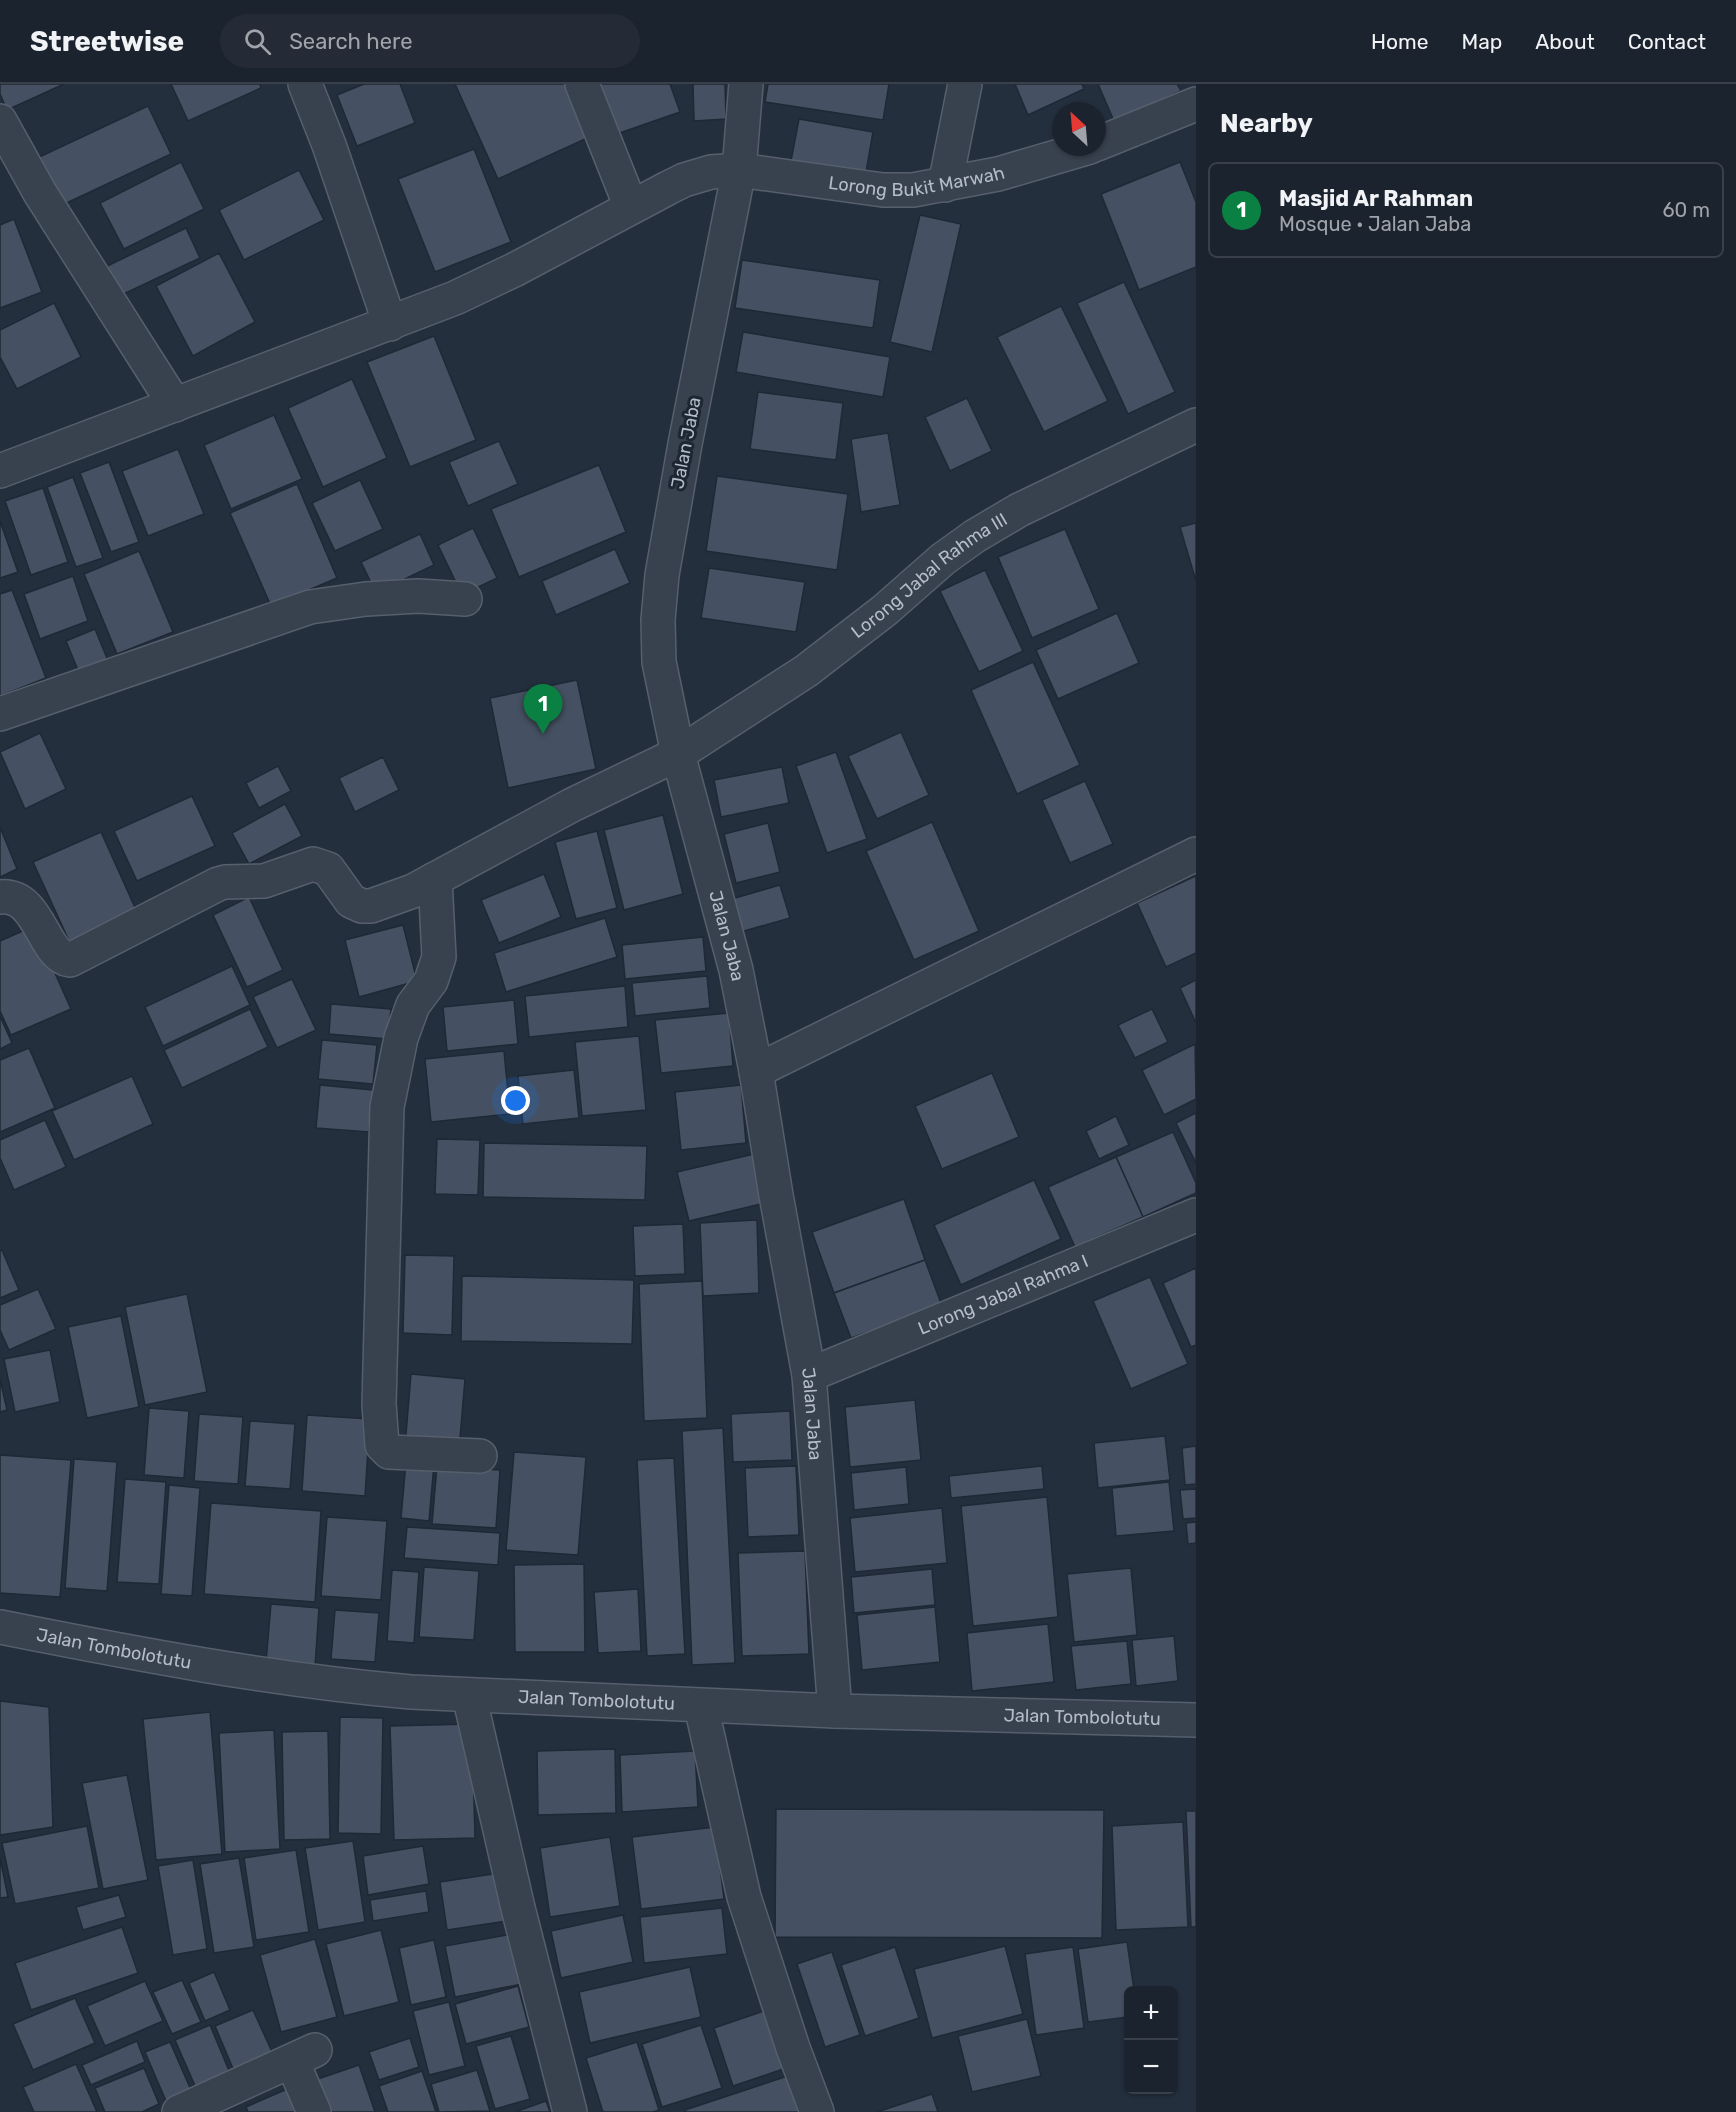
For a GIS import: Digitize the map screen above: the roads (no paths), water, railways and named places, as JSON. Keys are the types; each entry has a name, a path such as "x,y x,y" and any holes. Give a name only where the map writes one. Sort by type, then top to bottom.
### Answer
{"street":[{"path":"305,84 329,145 390,324"},
{"path":"582,84 631,207"},
{"name":"Jalan Jaba","path":"746,84 739,170 685,444 662,575 658,620 659,662 678,753 736,970 809,1375 835,1711"},
{"path":"945,185 965,84"},
{"path":"1106,140 1196,104"},
{"path":"0,121 40,193 176,405"},
{"name":"Lorong Bukit Marwah","path":"0,471 455,298 514,270 631,207 711,171 739,170 883,190 913,190 998,174 1059,156"},
{"name":"Lorong Jabal Rahma III","path":"0,897 12,899 28,907 58,955 70,960 225,882 264,881 302,866 313,864 328,869 351,901 362,906 371,906 413,891 572,805 678,753 806,670 885,610 943,558 975,536 1019,510 1196,425"},
{"path":"0,714 310,607 366,599 418,596 465,599"},
{"path":"756,1071 1196,854"},
{"path":"435,879 439,957 431,981 413,1005 400,1038 387,1107 380,1404 382,1445 389,1452 480,1456"},
{"name":"Lorong Jabal Rahma I","path":"809,1375 1196,1215"},
{"name":"Jalan Tombolotutu","path":"0,1627 124,1652 345,1686 469,1695 701,1706 1196,1720"},
{"path":"469,1695 518,1908 570,2112"},
{"path":"701,1706 744,1897 793,2048 817,2112"},
{"path":"179,2112 303,2056 314,2112"}],"place":[{"name":"Masjid Ar Rahman","path":"543,734"}]}
